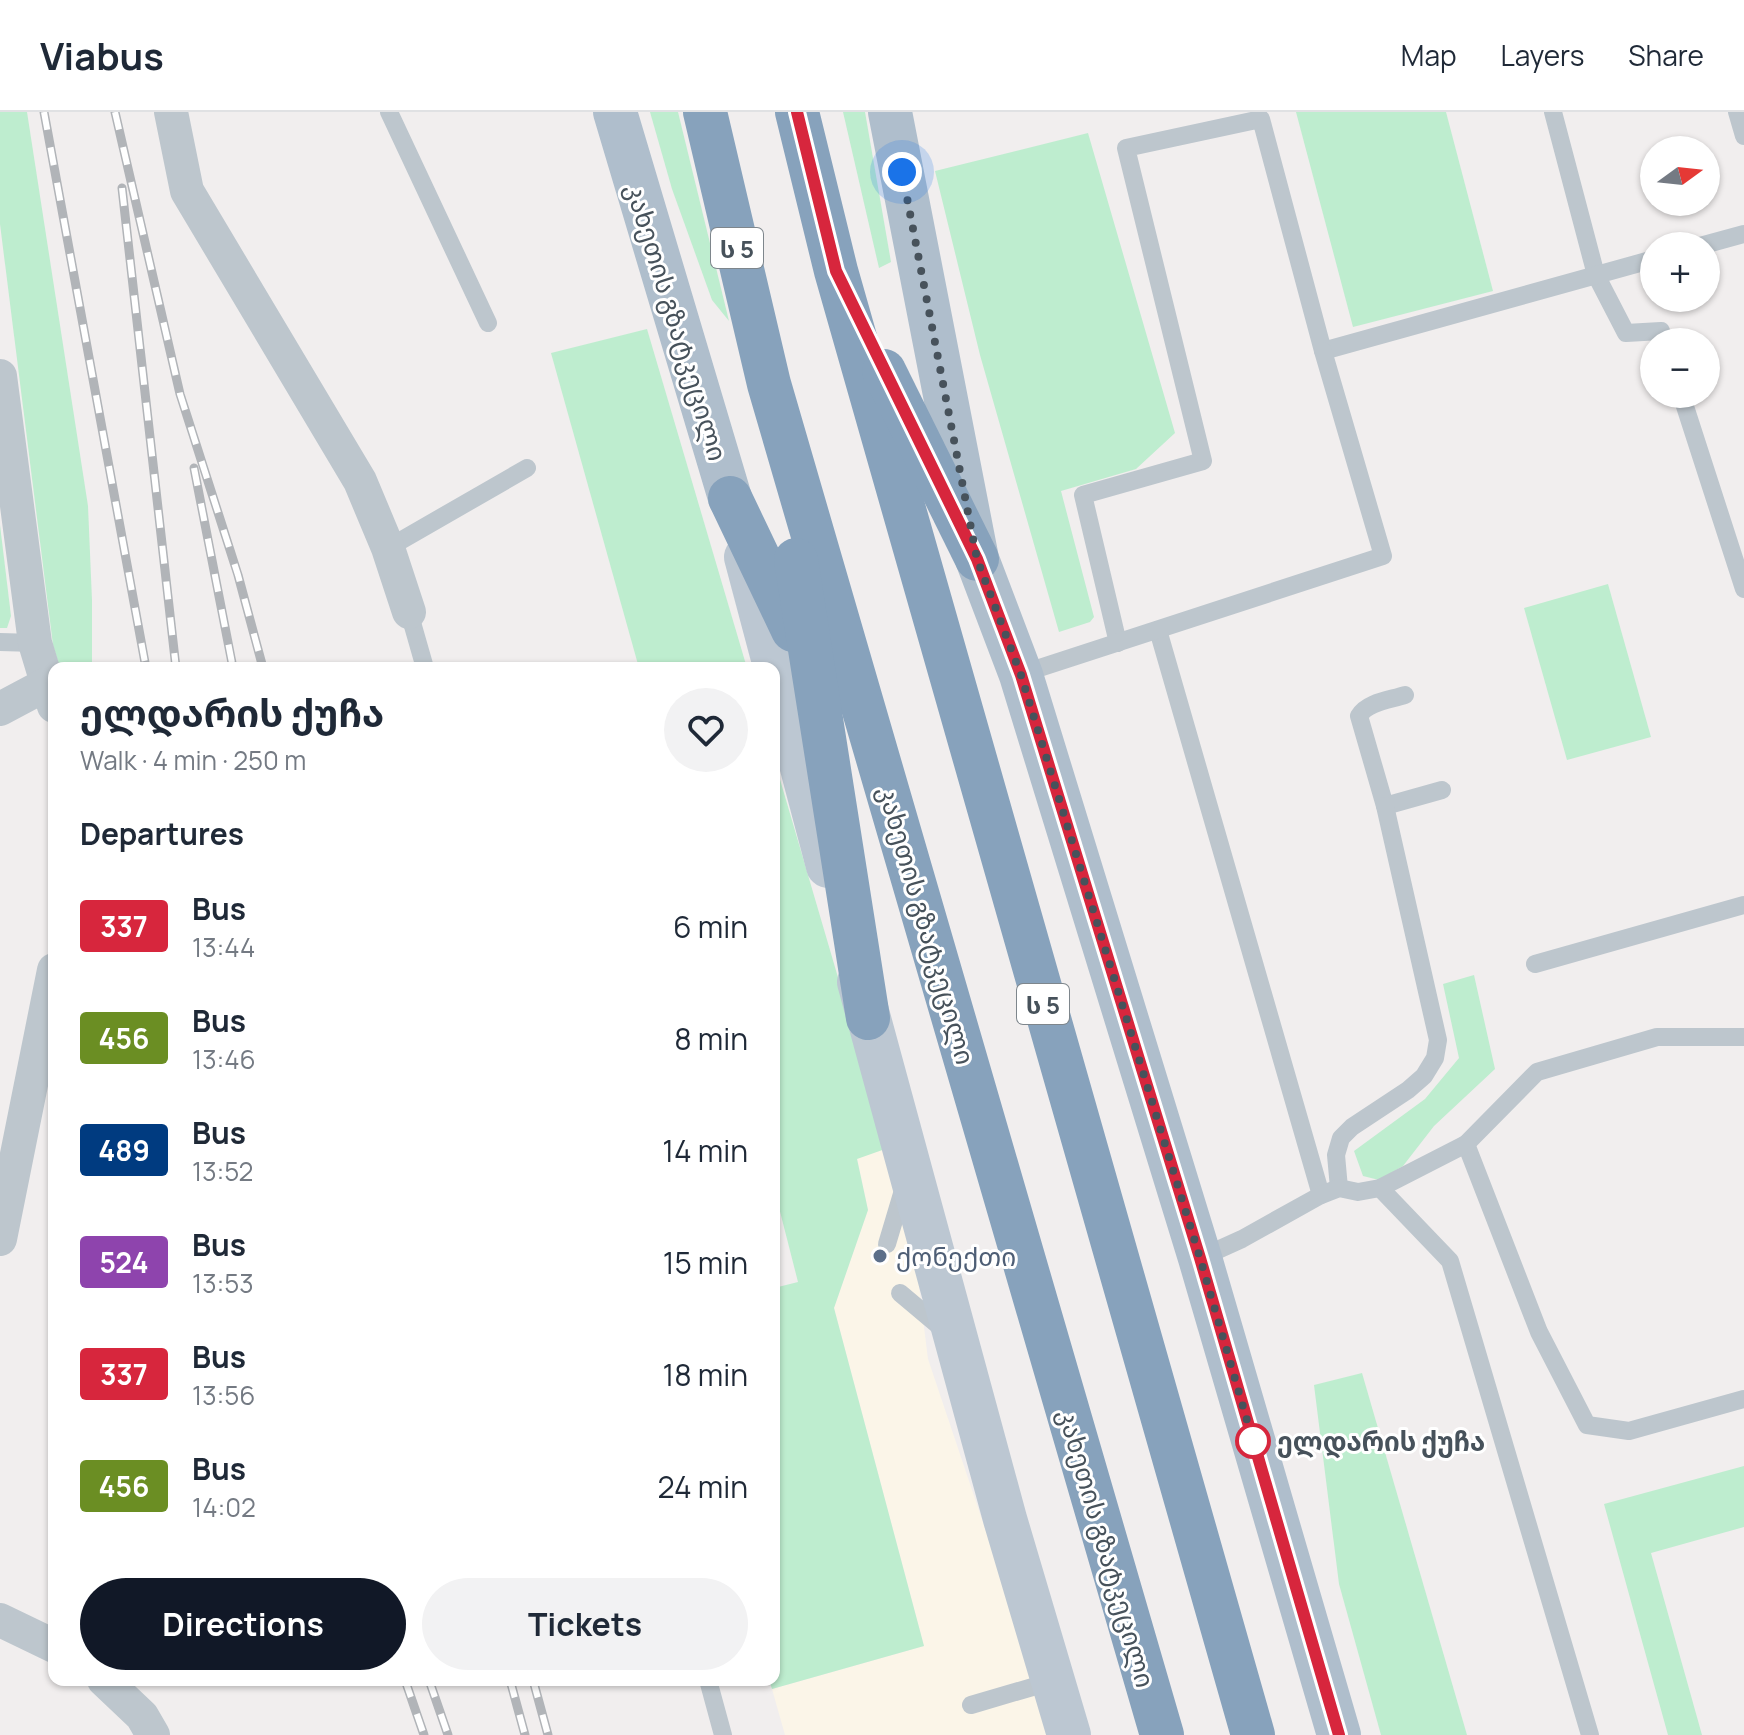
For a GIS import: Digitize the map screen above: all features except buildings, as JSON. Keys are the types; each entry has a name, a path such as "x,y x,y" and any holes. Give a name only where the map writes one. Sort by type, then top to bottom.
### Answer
{"highway":[{"name":"კახეთის გზატკეცილი","path":"705,112 769,384 1162,1735"},
{"name":"ს 5","path":"797,112 836,271 1253,1735"},
{"path":"836,271 977,559"},
{"path":"769,384 868,1018"},
{"path":"730,498 814,676 906,853"}],"main road":[{"name":"კახეთის გზატკეცილი","path":"615,112 730,498"},
{"path":"890,112 977,559 1021,675 1200,1258 1339,1735"}],"street":[{"path":"171,112 187,191 360,481 388,548 409,612"},
{"path":"0,376 35,643 48,688"},
{"name":"კახეთის გზატკეცილი","path":"730,498 774,662"},
{"name":"კახეთის გზატკეცილი","path":"780,686 1005,1519 1069,1735"},
{"path":"0,709 48,696"},
{"path":"0,1239 8,1157 48,994"},
{"path":"0,1620 48,1643"},
{"path":"110,1686 142,1716 153,1735"}],"lane":[{"path":"389,112 488,323"},
{"path":"1553,112 1596,275 1626,333 1640,332"},
{"path":"1737,112 1744,136"},
{"path":"1021,675 1383,556 1323,351 1260,116 1126,148 1203,461 1083,495 1118,643"},
{"path":"1720,241 1744,234"},
{"path":"1323,351 1640,263"},
{"path":"1686,408 1744,589"},
{"path":"388,548 527,468"},
{"path":"409,612 423,662"},
{"path":"1158,630 1330,1191"},
{"path":"0,642 35,643"},
{"path":"1330,1191 1341,1138 1424,1076 1435,1058 1438,1040 1385,806 1359,716 1363,709 1371,705 1405,695"},
{"path":"1385,806 1442,790"},
{"path":"1535,964 1744,905"},
{"path":"1200,1258 1330,1191 1358,1192 1380,1188 1466,1144 1537,1072 1657,1037 1744,1037"},
{"path":"1466,1144 1539,1332 1587,1425 1629,1431 1744,1399"},
{"path":"887,1244 909,1169"},
{"path":"1380,1188 1450,1261 1590,1735"},
{"path":"900,1293 957,1341"},
{"path":"971,1705 1053,1681"},
{"path":"710,1686 723,1735"}],"shaded area":[{"path":"888,1148 912,1230 928,1359 1005,1588 1062,1735 785,1735 772,1689 924,1646 834,1308 868,1210 857,1158"}],"green space":[{"path":"0,112 27,112 88,506 92,662 58,662 53,645 0,224"},
{"path":"650,112 678,112 729,321 712,300 672,189"},
{"path":"843,112 865,112 891,262 879,268"},
{"path":"1296,112 1446,112 1493,291 1353,327"},
{"path":"1088,133 1175,433 1136,469 1061,491 1094,617 1090,622 1059,632 980,355 935,171"},
{"path":"647,329 745,662 637,662 551,353"},
{"path":"0,525 11,616 7,628 0,628"},
{"path":"1608,584 1651,737 1567,760 1524,608"},
{"path":"780,779 888,1148 857,1159 868,1210 834,1308 924,1646 772,1689 771,1686 780,1686 780,1286 798,1282 780,1212"},
{"path":"1474,975 1495,1069 1434,1126 1403,1166 1379,1180 1363,1176 1354,1151 1425,1099 1459,1058 1443,984"},
{"path":"1362,1373 1467,1735 1381,1735 1339,1584 1314,1385"},
{"path":"1744,1466 1744,1527 1651,1553 1702,1735 1668,1735 1604,1504"}],"railway":[{"path":"44,112 145,662"},
{"path":"115,112 180,394 238,575 261,662"},
{"path":"122,188 175,662"},
{"path":"194,468 232,662"},
{"path":"407,1686 424,1735"},
{"path":"431,1686 448,1735"},
{"path":"512,1686 525,1735"},
{"path":"535,1686 548,1735"}],"bus line":[{"name":"337","path":"797,112 836,271 977,559 1021,675 1200,1258 1339,1735"}],"place":[{"name":"ქონექთი","path":"880,1256"},
{"name":"ელდარის ქუჩა","path":"1253,1441"}],"route":[{"path":"902,172 977,559 1021,675 1253,1441"}]}
